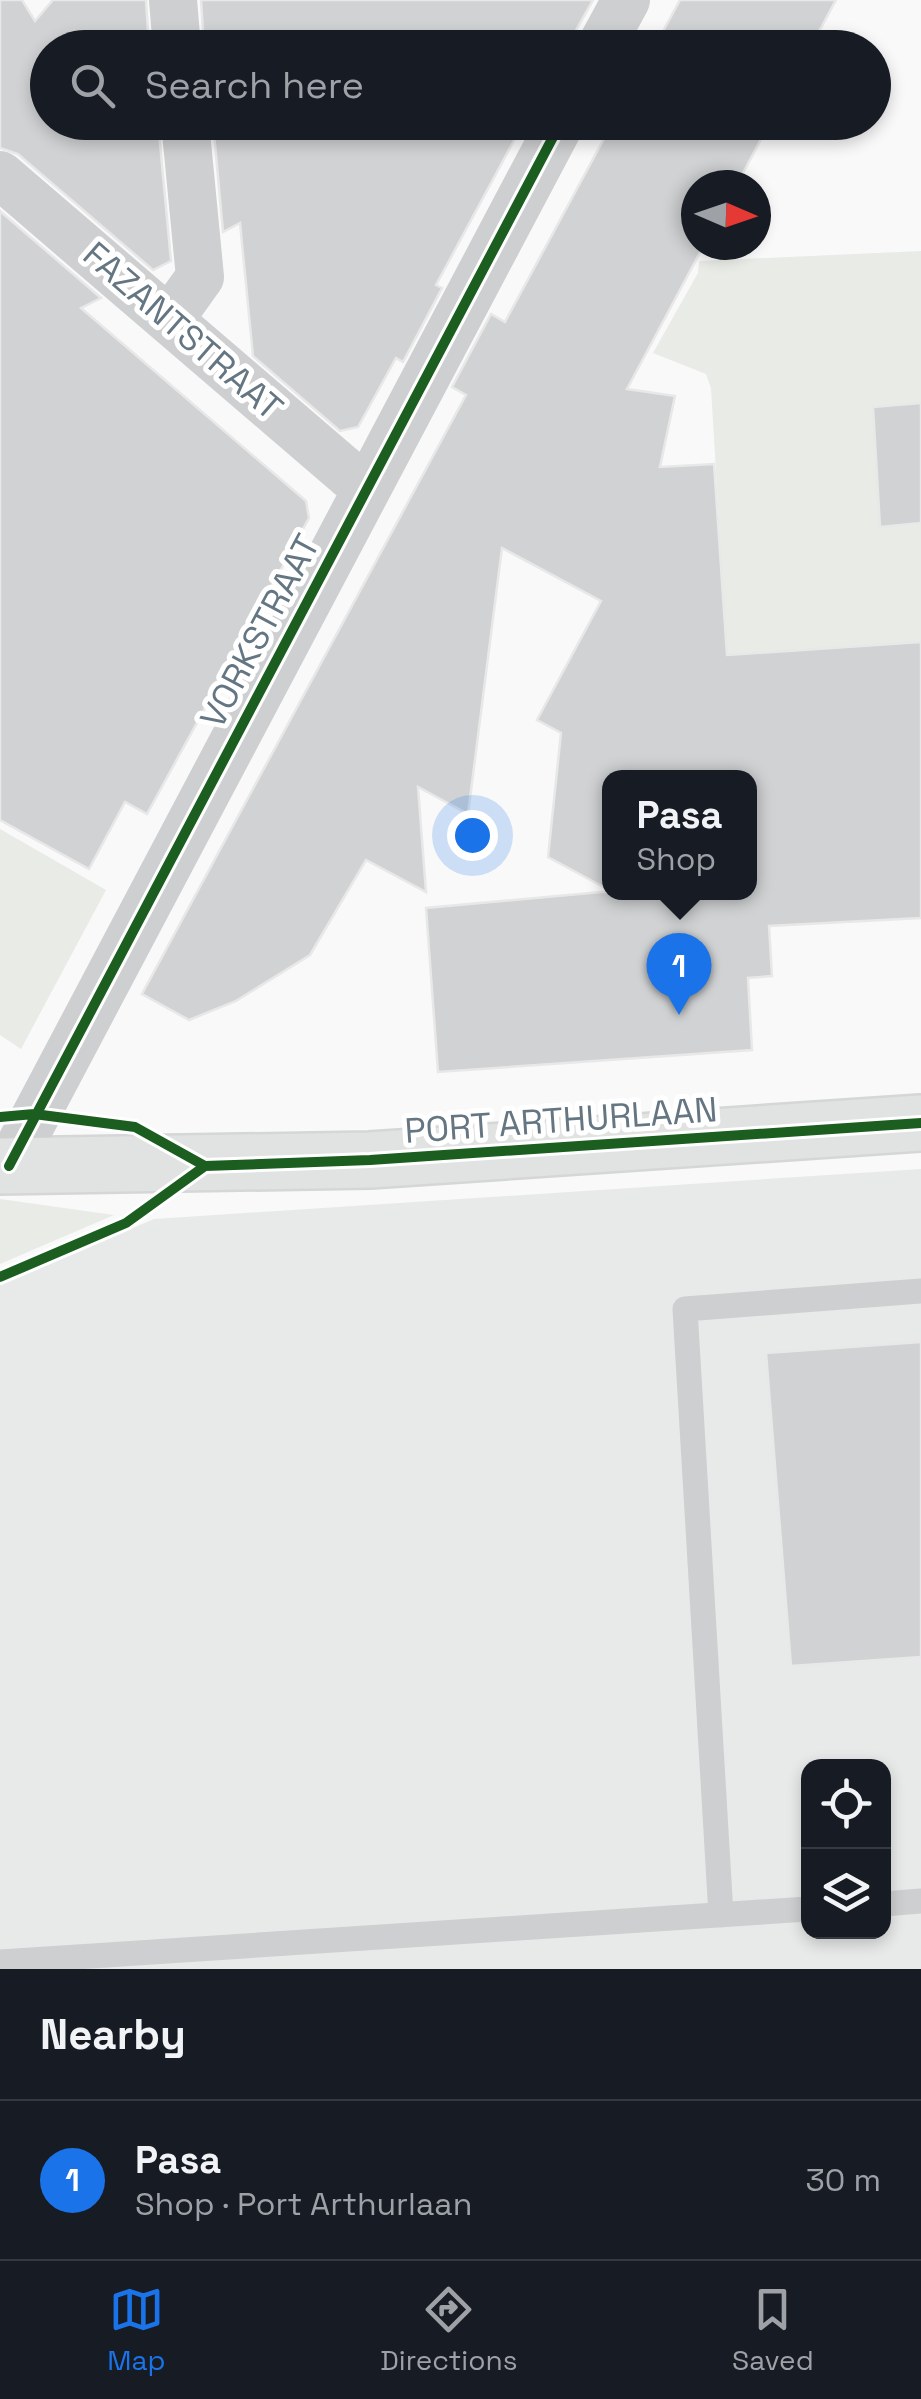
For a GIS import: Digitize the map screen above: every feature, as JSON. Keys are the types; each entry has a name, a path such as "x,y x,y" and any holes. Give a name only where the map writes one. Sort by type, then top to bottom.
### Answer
{"main road":[{"name":"PORT ARTHURLAAN","path":"4,1166 370,1160 921,1123"}],"street":[{"path":"172,0 175,30"},
{"path":"610,30 626,0"},
{"path":"170,318 200,276 186,140"},
{"name":"VORKSTRAAT","path":"4,1166 550,140"},
{"name":"FAZANTSTRAAT","path":"0,175 366,489"}],"lane":[{"path":"721,1915 686,1308 921,1291"},
{"path":"891,1904 921,1902"},
{"path":"0,1962 801,1909"}],"shaded area":[{"path":"921,251 921,642 727,655 711,388 706,374 653,353 698,273 699,261"},
{"path":"0,829 106,890 21,1049 0,1035"},
{"path":"921,1169 921,1969 0,1969 0,1285 154,1219"},
{"path":"0,1199 114,1215 0,1264"}],"building":[{"path":"0,0 22,0 35,21 53,0 146,0 148,30 30,30 30,140 160,140 171,261 153,270 18,154 0,148"},
{"path":"201,0 593,0 576,30 203,30"},
{"path":"680,0 836,0 820,30 664,30"},
{"path":"215,140 514,140 436,285 442,288 403,362 396,358 358,427 340,431 253,356 240,223 223,232"},
{"path":"603,140 761,140 745,170 681,170 681,260 696,260 627,389 675,396 660,467 714,464 727,655 921,642 921,918 769,926 772,976 748,978 752,1050 438,1072 426,908 601,892 602,900 757,900 757,770 602,770 602,886 548,857 561,733 537,720 601,601 502,548 468,814 418,787 426,892 366,860 310,955 236,1001 189,1020 142,994 466,395 452,387 491,314 505,322"},
{"path":"0,211 101,298 81,308 306,501 309,518 147,814 125,802 89,869 0,820"},
{"path":"921,403 921,523 880,527 873,407"},
{"path":"921,1342 921,1657 791,1666 766,1353"}],"cycle path":[{"path":"9,1166 551,140"},
{"path":"0,1117 34,1114 135,1127 205,1166"},
{"path":"205,1166 370,1160 921,1123"},
{"path":"0,1277 126,1223 205,1166"}],"place":[{"name":"Pasa","path":"679,1015"}]}
